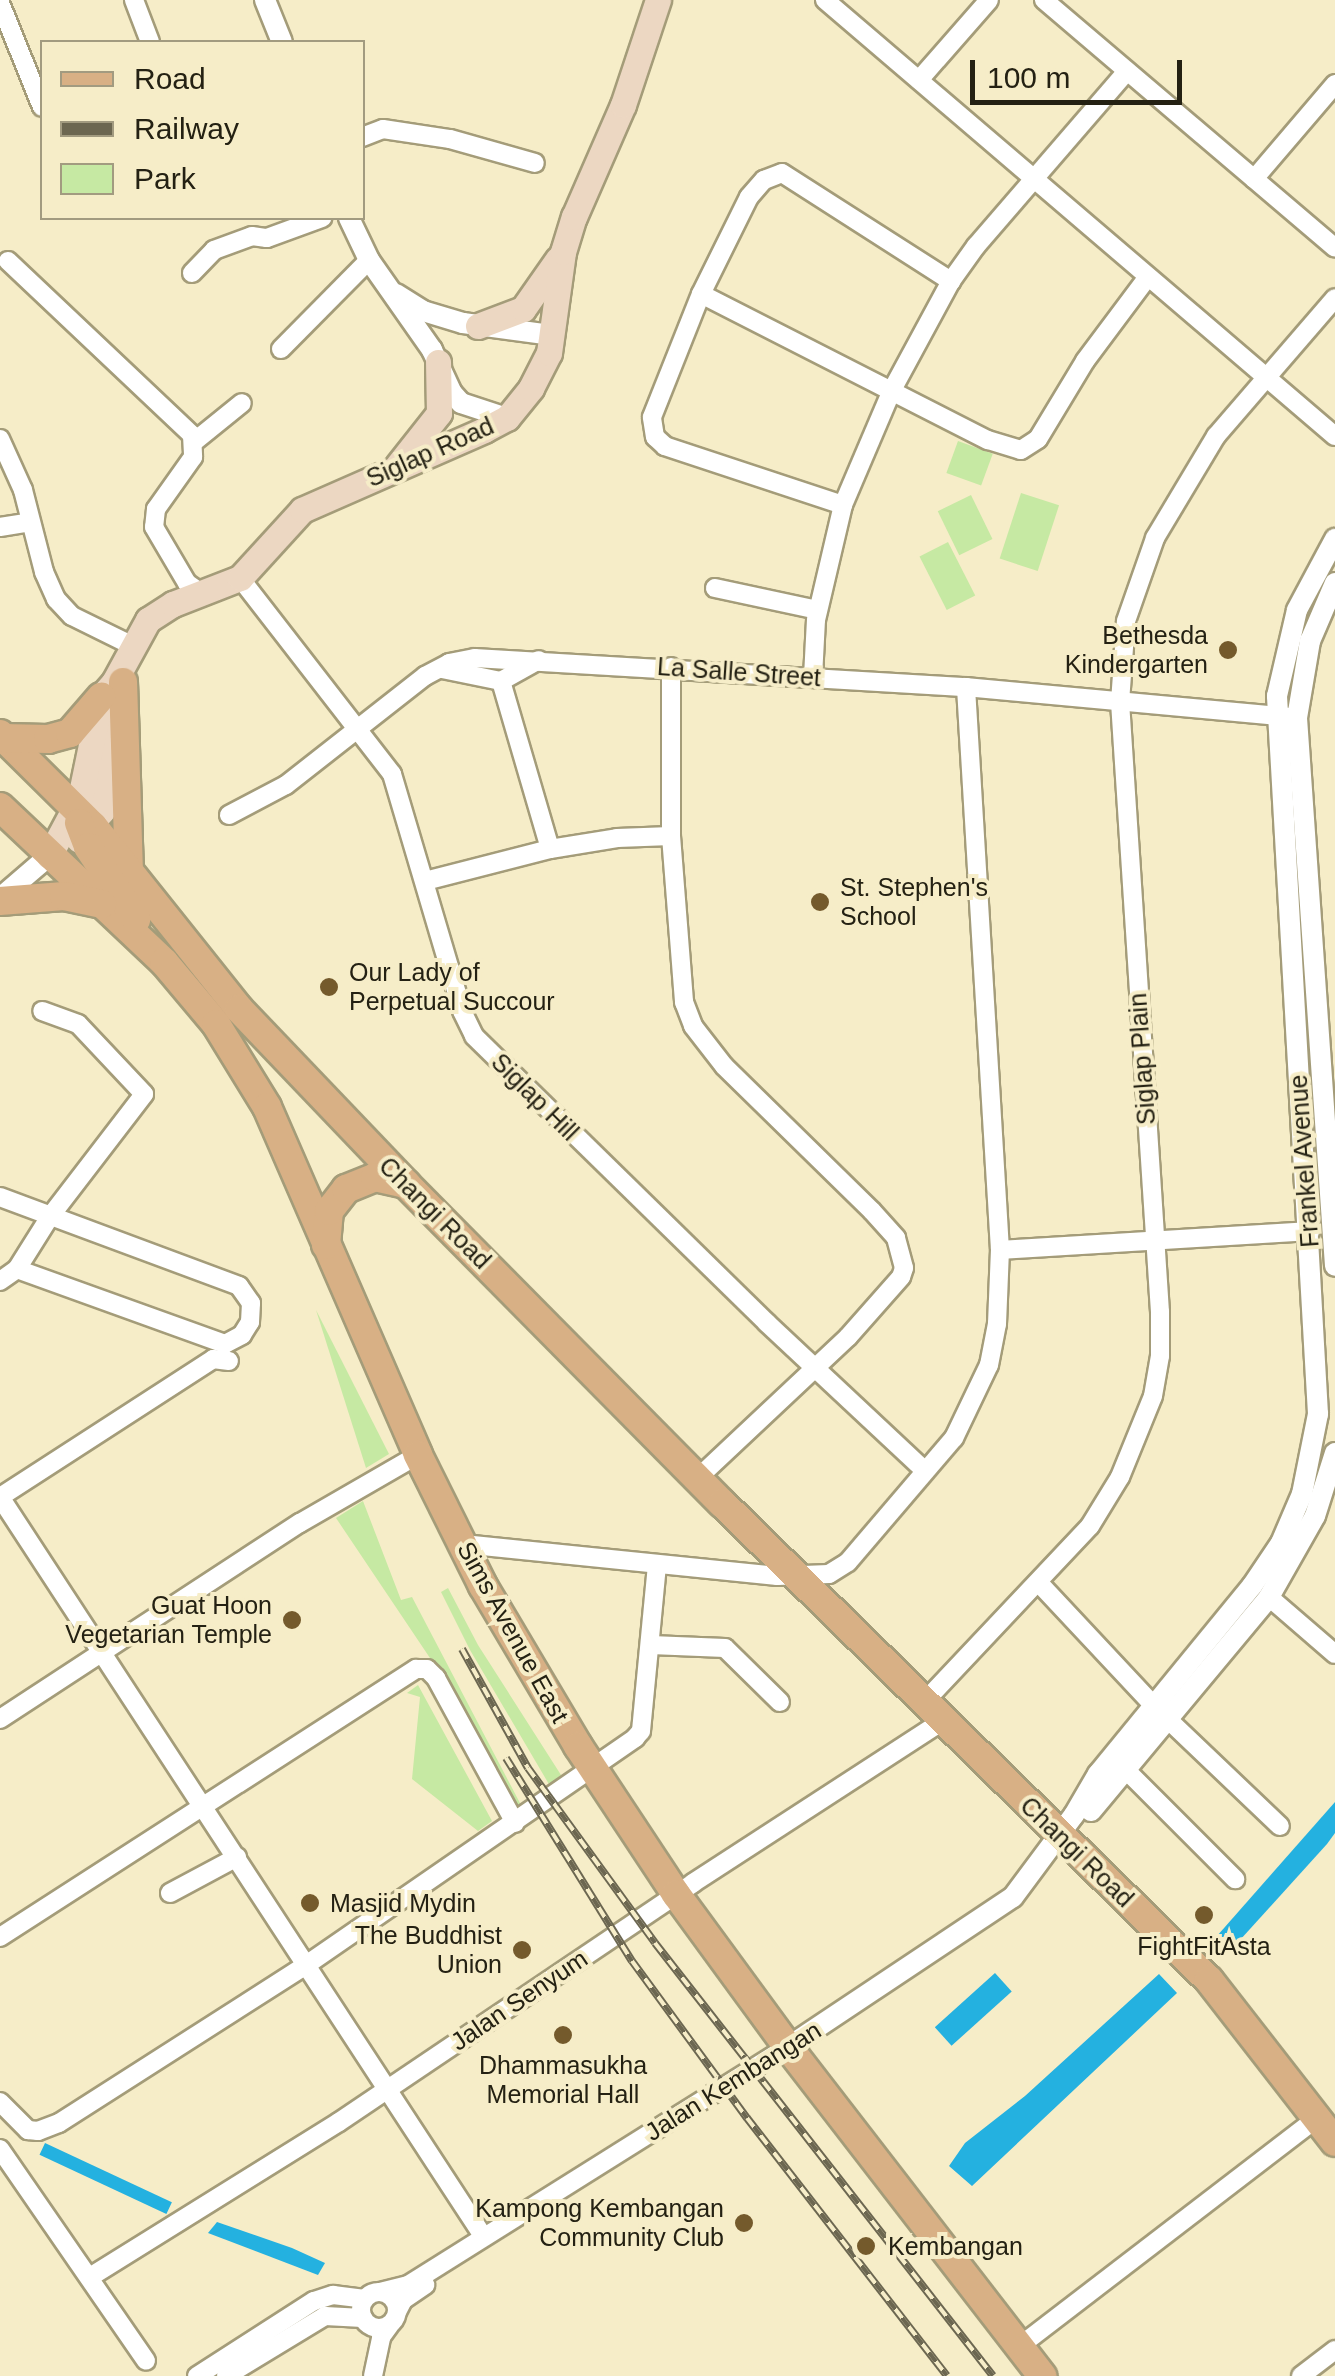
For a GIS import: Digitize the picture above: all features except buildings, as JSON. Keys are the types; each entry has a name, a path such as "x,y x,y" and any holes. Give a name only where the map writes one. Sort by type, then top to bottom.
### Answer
{"main road":[{"name":"Siglap Road","path":"119,671 155,614 243,582 293,516 319,500 391,472 506,418 539,376 552,335 563,252 579,201 623,106 658,0"},
{"path":"478,326 522,309 563,252"},
{"path":"391,472 438,413 438,362"},
{"path":"2,736 48,740 70,734 119,671"},
{"path":"50,856 84,824 85,782 119,671"},
{"path":"119,671 129,868"},
{"path":"2,736 84,824 164,962"},
{"name":"Sims Avenue East","path":"0,807 164,962 216,1024 268,1108 418,1455 510,1634 676,1894 791,2052 1042,2376"},
{"name":"Changi Road","path":"84,824 129,868 239,1009 406,1184 698,1478 1209,1980 1335,2142"},
{"path":"0,899 64,896 103,904"},
{"path":"326,1246 328,1215 346,1189 375,1178 406,1184"}],"street":[{"path":"134,0 149,40"},
{"path":"266,0 281,40"},
{"path":"825,0 1335,436"},
{"path":"919,80 989,0"},
{"path":"1044,0 1335,248"},
{"path":"0,3 40,102"},
{"path":"813,677 818,610 843,505 892,390 951,280 1031,177 1127,71"},
{"path":"1254,179 1335,84"},
{"path":"365,137 383,129 416,134 534,163"},
{"path":"843,505 665,446 655,437 652,417 700,294 749,197 764,180 782,174 951,280"},
{"path":"192,273 214,250 252,236 267,238 316,220"},
{"path":"350,220 369,260 419,318 460,404 506,418"},
{"path":"281,349 369,260"},
{"path":"8,261 181,421 195,441 193,457 156,509 154,528 187,582 202,594"},
{"path":"700,294 988,440 1021,450 1038,439 1085,361 1147,278"},
{"name":"Siglap Plain","path":"936,1710 1039,1583 1064,1558 1109,1496 1146,1416 1160,1356 1120,702 1126,621 1155,538 1216,436 1335,298"},
{"path":"419,318 552,335"},
{"path":"195,441 242,403"},
{"path":"0,439 23,490 49,587 119,671"},
{"path":"0,527 31,522"},
{"name":"Frankel Avenue","path":"1064,1839 1125,1769 1280,1542 1302,1494 1326,1415 1297,1061 1287,717 1293,623 1306,589 1335,539"},
{"name":"Siglap Hill","path":"243,582 392,774 462,1011 474,1036 815,1368 926,1470"},
{"name":"Frankel Avenue","path":"1335,583 1310,641 1287,717 1328,1065 1335,1266"},
{"path":"715,588 818,610"},
{"name":"La Salle Street","path":"229,815 286,785 356,727 438,668 475,658 966,687 1287,717"},
{"path":"438,668 501,681 539,660"},
{"path":"671,667 672,836 684,1002 693,1026 724,1066 872,1210 901,1248 901,1278 815,1368 698,1478"},
{"path":"501,681 550,849"},
{"path":"463,1544 657,1566 802,1577 829,1574 848,1562 954,1438 989,1365 996,1324 1000,1250 966,687"},
{"path":"425,881 550,849 617,838 672,836"},
{"path":"0,899 50,856"},
{"path":"0,1281 17,1269 49,1218 144,1094 87,1031 42,1011"},
{"path":"1297,1061 1328,1065"},
{"path":"0,1198 239,1286 251,1303 250,1322 227,1353 213,1358 0,1497 482,2236"},
{"path":"1000,1250 1310,1231"},
{"path":"17,1269 227,1353"},
{"name":"Frankel Avenue","path":"1064,1839 1098,1774 1162,1713 1269,1596 1315,1516 1335,1453"},
{"path":"0,1719 300,1523 418,1455"},
{"path":"0,2102 28,2130 38,2131 59,2123 305,1965 641,1731 657,1566"},
{"path":"1039,1583 1162,1713 1280,1826"},
{"path":"1269,1596 1335,1654"},
{"path":"652,1645 725,1648 780,1702"},
{"path":"0,1937 404,1676 426,1669 436,1678 515,1822"},
{"name":"Jalan Senyum","path":"90,2276 386,2090 676,1894 936,1710"},
{"path":"1125,1769 1235,1880"},
{"name":"Jalan Kembangan","path":"226,2376 325,2316 377,2312 404,2300 1020,1907 1064,1839"},
{"path":"170,1893 236,1856"},
{"name":"Jalan Kembangan","path":"377,2312 408,2285 482,2236 791,2052"},
{"path":"1020,2346 1316,2119"},
{"path":"0,2149 146,2362"},
{"name":"Jalan Kembangan","path":"197,2376 314,2301 333,2295 377,2312"},
{"path":"373,2372 381,2337 377,2312"},
{"path":"1301,2376 1335,2350"}],"green space":[{"path":"958,441 993,454 981,486 946,473"},
{"path":"1021,493 1059,505 1038,571 1000,559"},
{"path":"971,495 992,539 959,555 938,511"},
{"path":"948,542 975,595 947,610 919,557"},
{"path":"316,1310 389,1454 366,1468"},
{"path":"363,1501 401,1600 412,1597 521,1805 511,1807 434,1664 336,1518"},
{"path":"448,1588 478,1645 561,1775 550,1786 470,1650 441,1592"},
{"path":"418,1685 492,1821 478,1831 412,1779 420,1697 407,1693"}],"water":[{"path":"1335,1802 1335,1833 1230,1951 1217,1936"},
{"path":"995,1973 1012,1992 952,2046 935,2027"},
{"path":"1159,1974 1177,1993 972,2186 949,2166 965,2143 1025,2096"},
{"path":"45,2143 172,2202 166,2214 40,2155"},
{"path":"217,2222 325,2263 318,2275 208,2233"}],"railway":[{"path":"462,1649 528,1768 655,1943 993,2376"},
{"path":"506,1758 632,1961 747,2118 947,2376"}],"place":[{"name":"Bethesda Kindergarten","path":"1228,650"},
{"name":"St. Stephen's School","path":"820,902"},
{"name":"Our Lady of Perpetual Succour","path":"329,987"},
{"name":"Guat Hoon Vegetarian Temple","path":"292,1620"},
{"name":"Masjid Mydin","path":"310,1903"},
{"name":"FightFitAsta","path":"1204,1915"},
{"name":"The Buddhist Union","path":"522,1950"},
{"name":"Dhammasukha Memorial Hall","path":"563,2035"},
{"name":"Kampong Kembangan Community Club","path":"744,2223"},
{"name":"Kembangan","path":"866,2246"}]}
